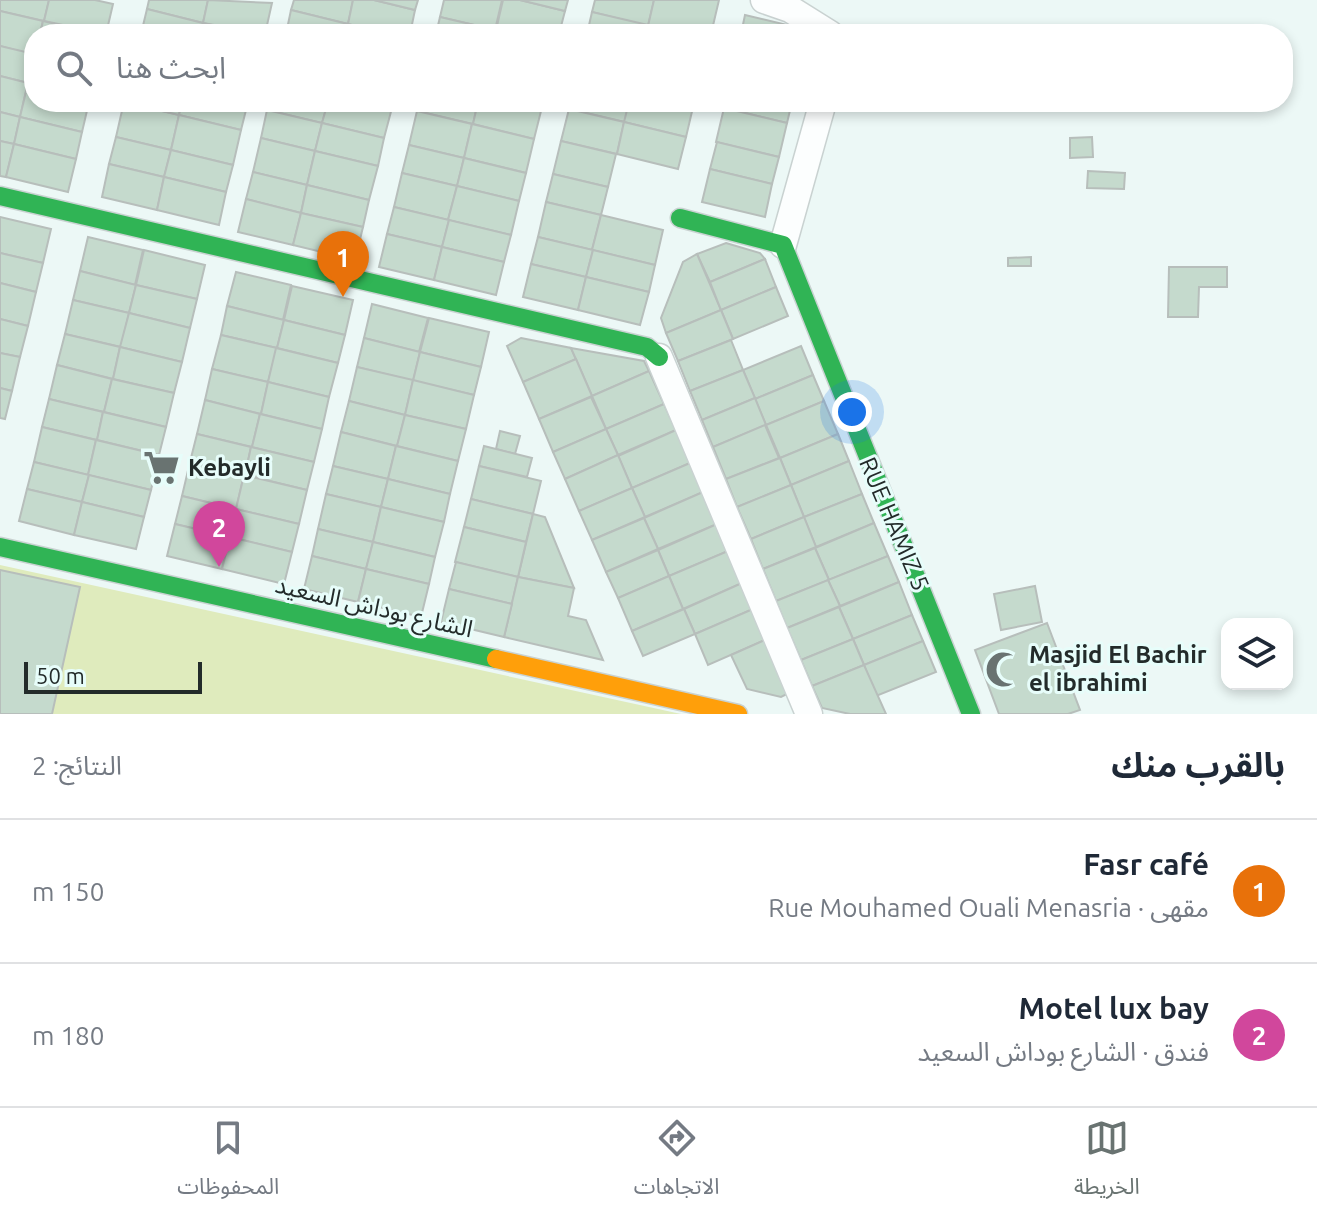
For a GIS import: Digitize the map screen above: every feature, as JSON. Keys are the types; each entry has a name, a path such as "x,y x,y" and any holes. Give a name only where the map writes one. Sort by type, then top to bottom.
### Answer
{"street":[{"path":"764,0 790,9 814,24"},
{"path":"680,218 783,245 820,112"},
{"path":"0,196 647,347 659,357 809,714"},
{"name":"RUE HAMIZ 5","path":"783,245 971,714"},
{"name":"الشارع بوداش السعيد","path":"0,547 738,714"}],"green space":[{"path":"0,565 681,714 0,714"}],"building":[{"path":"0,0 49,0 44,21 0,11"},
{"path":"49,0 95,0 113,4 108,24 44,21"},
{"path":"149,0 208,0 203,23 147,9"},
{"path":"208,0 272,3 267,24 203,23"},
{"path":"294,0 353,0 348,24 291,10"},
{"path":"353,0 374,0 415,10 412,24 348,24"},
{"path":"374,0 418,0 415,10"},
{"path":"444,0 502,0 496,24 470,24 440,17"},
{"path":"503,0 520,0 565,11 562,24 497,24"},
{"path":"520,0 568,0 565,11"},
{"path":"595,0 654,0 648,24 592,12"},
{"path":"654,0 719,0 713,24 648,24"},
{"path":"147,9 203,23 203,24 143,24"},
{"path":"291,10 348,24 288,24"},
{"path":"0,11 43,21 42,24 24,24 24,52 0,46"},
{"path":"592,12 644,24 589,24"},
{"path":"745,15 783,24 743,24"},
{"path":"440,17 470,24 438,24"},
{"path":"0,46 24,52 24,82 0,76"},
{"path":"0,76 24,82 20,117 0,112"},
{"path":"24,100 24,112 87,112 82,132 20,117"},
{"path":"0,112 20,117 14,144 0,141"},
{"path":"122,112 179,115 171,150 116,137"},
{"path":"180,112 246,112 241,130 179,115"},
{"path":"267,112 322,123 315,151 261,138"},
{"path":"275,112 325,112 322,123"},
{"path":"325,112 391,112 384,138 322,123"},
{"path":"417,112 472,124 464,158 409,145"},
{"path":"421,112 476,112 473,124"},
{"path":"476,112 541,112 534,139 473,124"},
{"path":"568,112 624,122 617,154 561,141"},
{"path":"582,112 628,112 625,122"},
{"path":"626,112 692,112 686,137 624,122"},
{"path":"723,112 741,112 787,123 779,157 716,142"},
{"path":"742,112 790,112 787,123"},
{"path":"179,115 241,130 233,165 171,150"},
{"path":"20,117 82,132 76,159 14,144"},
{"path":"624,122 686,137 678,169 617,154"},
{"path":"322,123 384,138 378,166 315,151"},
{"path":"472,124 534,139 526,173 464,158"},
{"path":"116,137 171,150 164,177 109,164"},
{"path":"1092,137 1093,157 1070,158 1070,138"},
{"path":"261,138 315,151 307,185 253,172"},
{"path":"0,141 14,144 6,177 0,176"},
{"path":"561,141 616,154 608,187 553,174"},
{"path":"717,142 779,157 772,184 710,169"},
{"path":"14,144 76,159 68,192 6,177"},
{"path":"409,145 464,158 457,186 402,173"},
{"path":"171,150 233,165 226,192 164,177"},
{"path":"315,151 378,166 369,200 307,185"},
{"path":"464,158 526,173 519,201 457,186"},
{"path":"109,164 164,177 157,210 102,197"},
{"path":"710,169 772,184 765,217 702,202"},
{"path":"1088,171 1125,173 1124,189 1087,188"},
{"path":"253,172 307,185 301,213 246,199"},
{"path":"402,173 457,186 448,220 394,207"},
{"path":"553,174 608,187 601,215 546,202"},
{"path":"164,177 226,192 219,225 157,210"},
{"path":"307,185 369,200 363,227 301,213"},
{"path":"457,186 519,201 511,235 448,220"},
{"path":"246,199 301,213 293,245 238,232"},
{"path":"546,202 601,215 592,250 538,237"},
{"path":"394,207 449,220 442,247 387,234"},
{"path":"301,213 363,227 355,260 293,245"},
{"path":"601,215 663,230 655,265 592,250"},
{"path":"0,217 51,229 43,263 0,253"},
{"path":"449,220 511,235 504,262 442,247"},
{"path":"387,234 442,247 434,280 379,267"},
{"path":"88,237 143,250 135,285 80,271"},
{"path":"538,237 593,250 586,277 531,264"},
{"path":"726,243 760,253 765,259 710,282 697,254"},
{"path":"442,247 504,262 496,295 434,280"},
{"path":"144,250 205,265 197,299 136,285"},
{"path":"593,250 655,265 649,292 586,277"},
{"path":"0,253 43,263 36,292 0,283"},
{"path":"697,254 721,310 666,333 661,318 683,262"},
{"path":"1031,257 1031,266 1008,266 1008,258"},
{"path":"765,259 776,287 721,310 710,282"},
{"path":"531,264 586,277 578,310 523,297"},
{"path":"1169,267 1227,267 1227,287 1199,287 1198,317 1168,317"},
{"path":"80,271 136,285 129,313 73,300"},
{"path":"236,272 291,285 283,320 227,306"},
{"path":"586,277 649,292 640,325 578,310"},
{"path":"0,283 36,292 28,326 0,319"},
{"path":"136,285 197,299 190,328 129,313"},
{"path":"292,286 353,300 345,335 284,320"},
{"path":"776,287 788,316 733,339 721,310"},
{"path":"73,300 129,313 121,347 65,334"},
{"path":"372,304 428,318 419,352 364,338"},
{"path":"227,306 284,320 277,348 221,335"},
{"path":"721,310 733,339 678,361 666,333"},
{"path":"129,313 190,328 182,362 120,347"},
{"path":"429,318 489,332 481,367 420,352"},
{"path":"0,319 28,326 20,357 0,353"},
{"path":"284,320 345,335 338,363 277,348"},
{"path":"65,334 120,347 113,379 57,365"},
{"path":"221,335 277,348 268,382 212,369"},
{"path":"364,338 420,352 413,381 357,367"},
{"path":"521,338 571,348 576,359 523,382 507,346"},
{"path":"731,340 743,370 690,391 678,361"},
{"path":"801,346 813,375 755,399 743,370"},
{"path":"120,347 182,362 174,393 113,379"},
{"path":"276,348 338,363 329,397 268,382"},
{"path":"571,348 644,361 649,371 592,396"},
{"path":"420,352 481,367 474,395 413,381"},
{"path":"0,353 20,357 12,391 0,388"},
{"path":"576,359 592,396 539,419 523,382"},
{"path":"57,365 112,379 104,412 49,399"},
{"path":"357,367 413,380 405,415 349,401"},
{"path":"212,369 268,382 261,414 205,400"},
{"path":"743,370 755,398 702,420 690,391"},
{"path":"649,371 664,404 606,429 592,396"},
{"path":"813,375 824,401 766,425 755,399"},
{"path":"112,379 174,393 166,427 104,412"},
{"path":"413,380 474,395 466,429 405,415"},
{"path":"268,382 329,397 322,429 261,414"},
{"path":"0,388 12,391 5,419 0,418"},
{"path":"591,397 606,429 553,452 539,419"},
{"path":"755,398 766,425 713,447 702,420"},
{"path":"49,399 103,412 97,440 42,427"},
{"path":"205,400 260,414 252,447 197,434"},
{"path":"349,401 405,415 397,446 341,432"},
{"path":"824,401 838,434 780,458 766,425"},
{"path":"664,404 676,430 618,455 606,429"},
{"path":"103,412 166,427 159,455 97,440"},
{"path":"260,414 322,429 314,462 252,447"},
{"path":"405,415 466,429 458,461 397,446"},
{"path":"765,425 779,458 726,479 713,447"},
{"path":"42,427 96,440 88,475 34,462"},
{"path":"606,429 618,455 565,479 553,452"},
{"path":"676,430 690,463 632,488 618,456"},
{"path":"500,431 520,436 515,454 496,449"},
{"path":"341,432 396,446 388,479 333,466"},
{"path":"197,434 251,447 245,475 190,462"},
{"path":"838,434 849,461 791,485 780,458"},
{"path":"96,440 159,455 151,490 88,475"},
{"path":"396,446 458,461 450,494 388,479"},
{"path":"484,446 532,458 527,477 479,466"},
{"path":"251,447 314,462 307,490 245,475"},
{"path":"618,455 632,488 579,511 565,479"},
{"path":"780,458 791,485 737,507 726,479"},
{"path":"849,461 862,494 804,517 791,485"},
{"path":"34,462 89,475 82,502 27,489"},
{"path":"190,462 244,475 236,509 182,496"},
{"path":"690,463 703,492 645,517 632,488"},
{"path":"333,466 388,479 381,507 326,494"},
{"path":"479,466 541,481 533,514 471,499"},
{"path":"89,475 151,490 144,517 82,502"},
{"path":"244,475 307,490 299,524 236,509"},
{"path":"388,479 450,494 444,522 381,507"},
{"path":"791,485 804,517 751,539 737,507"},
{"path":"632,488 645,517 592,540 579,511"},
{"path":"27,489 82,502 74,535 19,521"},
{"path":"703,492 717,524 658,549 644,518"},
{"path":"326,494 381,507 373,542 318,529"},
{"path":"862,494 874,523 816,547 804,517"},
{"path":"182,496 236,509 230,537 175,524"},
{"path":"471,499 533,514 526,542 464,527"},
{"path":"82,502 144,517 136,549 74,535"},
{"path":"381,507 444,522 435,557 373,542"},
{"path":"236,509 299,524 292,552 230,537"},
{"path":"533,514 545,517 574,588 518,577"},
{"path":"804,517 816,547 763,569 751,539"},
{"path":"644,518 658,549 606,572 592,540"},
{"path":"874,523 888,556 829,580 815,548"},
{"path":"175,524 230,537 222,569 167,556"},
{"path":"717,524 728,551 669,576 658,550"},
{"path":"464,527 526,542 518,577 455,562"},
{"path":"318,529 373,542 366,569 312,556"},
{"path":"230,537 292,552 284,584 222,569"},
{"path":"373,542 435,557 429,584 366,569"},
{"path":"815,548 829,580 776,601 763,569"},
{"path":"658,550 669,576 618,598 606,572"},
{"path":"728,551 742,583 683,609 669,576"},
{"path":"312,556 366,569 358,602 304,589"},
{"path":"888,556 899,582 840,606 828,580"},
{"path":"456,562 518,577 512,604 449,589"},
{"path":"366,569 429,584 421,617 358,602"},
{"path":"0,570 80,587 52,714 0,714"},
{"path":"669,576 683,609 632,631 618,598"},
{"path":"518,577 574,588 568,616 586,620 603,660 504,637"},
{"path":"828,580 840,606 787,628 776,601"},
{"path":"899,582 912,615 853,639 839,607"},
{"path":"742,583 753,609 695,634 684,609"},
{"path":"1035,586 1042,622 1001,630 994,594"},
{"path":"449,589 512,604 504,637 441,622"},
{"path":"839,607 853,639 801,660 787,628"},
{"path":"684,609 695,634 643,656 632,631"},
{"path":"753,609 767,639 708,665 695,634"},
{"path":"912,615 923,641 864,665 853,639"},
{"path":"1047,623 1080,710 1068,714 999,714 975,650"},
{"path":"767,639 789,693 781,697 747,689 731,655"},
{"path":"853,639 864,665 812,686 801,660"},
{"path":"923,641 936,672 876,696 864,665"},
{"path":"864,665 886,714 850,714 822,708 812,686"}],"traffic: fast":[{"path":"0,196 647,347 659,357"},
{"path":"680,218 783,245 971,714"},
{"path":"0,547 496,659"}],"traffic: slow":[{"path":"496,659 738,714"}],"place":[{"name":"Fasr café","path":"343,297"},
{"name":"Kebayli","path":"162,468"},
{"name":"Motel lux bay","path":"219,567"},
{"name":"Masjid El Bachir el ibrahimi","path":"1003,669"}]}
